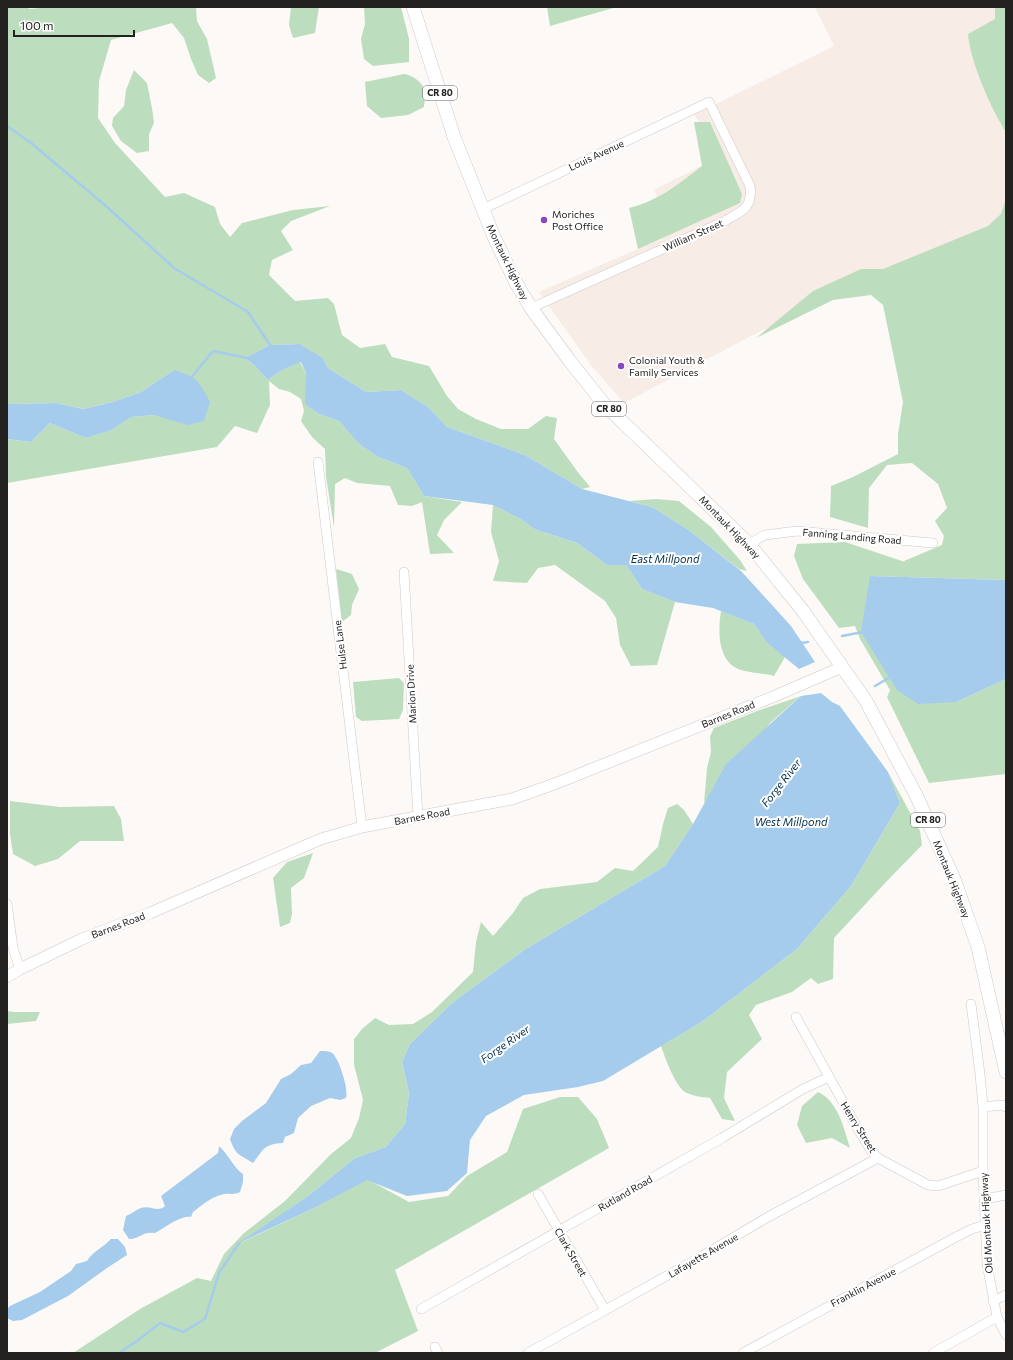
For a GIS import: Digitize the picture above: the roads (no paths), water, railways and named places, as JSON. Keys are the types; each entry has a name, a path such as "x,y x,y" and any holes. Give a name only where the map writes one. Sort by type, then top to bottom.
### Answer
{"main road":[{"name":"Montauk Highway","path":"413,7 454,137 494,237 516,283 531,308 569,360 604,404 749,544 803,611 866,701 900,763 933,830 954,879 978,947 1006,1072"}],"street":[{"name":"Louis Avenue","path":"483,209 709,102"},
{"name":"William Street","path":"531,308 725,221 744,210 748,205 751,196 750,186 709,102"},
{"name":"Hulse Lane","path":"318,462 362,827"},
{"name":"Fanning Landing Road","path":"749,544 765,535 796,531 933,543"},
{"name":"Marion Drive","path":"404,572 418,817"},
{"name":"Barnes Road","path":"7,977 20,968 82,939 150,913 321,839 362,827 483,805 520,796 557,783 842,667"},
{"path":"7,904 13,948 20,968"},
{"name":"Old Montauk Highway","path":"971,1004 983,1107 983,1171 987,1264 997,1317 1006,1335"},
{"name":"Henry Street","path":"796,1017 870,1149 878,1158 928,1185 938,1186 983,1171"},
{"name":"Rutland Road","path":"421,1309 729,1134 803,1089 829,1077"},
{"path":"983,1107 1002,1105 1006,1107"},
{"name":"Lafayette Avenue","path":"528,1353 768,1217 878,1158"},
{"name":"Clark Street","path":"538,1194 605,1310"},
{"path":"984,1199 1006,1195"},
{"name":"Franklin Avenue","path":"744,1353 956,1236 985,1225"},
{"path":"993,1301 1006,1295"},
{"path":"933,1353 997,1317"}],"water":[{"name":"East Millpond","path":"299,344 322,357 328,368 366,392 401,390 428,407 447,427 525,455 582,489 652,507 690,531 741,571 791,626 815,662 799,669 766,642 754,624 713,608 675,602 642,589 626,565 607,565 577,543 534,529 522,520 493,505 424,496 407,468 378,457 359,444 339,421 319,414 305,404 306,373 301,362 282,370 268,380 245,358 270,345"},
{"path":"174,370 193,378 203,389 210,402 204,421 187,425 154,415 131,417 112,430 86,438 50,423 31,442 7,439 7,404 56,403 83,409 113,402 141,392"},
{"path":"870,576 1006,580 1006,679 956,702 918,704 897,690 861,632"},
{"name":"West Millpond","path":"821,693 832,702 840,706 888,772 900,803 851,886 797,949 703,1021 603,1081 578,1087 524,1095 486,1116 470,1140 467,1173 447,1191 407,1196 367,1180 312,1209 237,1244 308,1196 355,1158 386,1147 405,1124 409,1093 402,1062 410,1044 452,1003 524,950 665,866 693,824 726,764 801,696"},
{"path":"320,1051 328,1051 332,1053 338,1061 345,1082 347,1094 346,1098 340,1100 330,1098 311,1106 298,1118 294,1133 285,1137 283,1143 265,1148 253,1163 238,1154 230,1139 234,1129 266,1103 281,1079 291,1074 301,1065 311,1063"},
{"path":"219,1146 226,1153 236,1168 243,1174 243,1182 240,1192 217,1196 193,1212 191,1217 177,1220 155,1233 147,1233 133,1239 129,1239 123,1230 126,1216 144,1207 160,1209 165,1206 161,1196 218,1153"},
{"path":"111,1239 118,1239 125,1247 127,1255 68,1296 22,1320 13,1321 7,1318 7,1309 10,1306 40,1292 71,1271 76,1264 87,1261 92,1254"}],"waterway":[{"path":"7,126 31,143 106,206 174,268 248,312 272,346"},
{"path":"190,379 213,351 247,358"},
{"path":"842,636 863,632"},
{"path":"801,642 808,642"},
{"name":"Forge River","path":"875,686 892,676"},
{"name":"Forge River","path":"119,1353 160,1323 183,1332 205,1319 219,1273 239,1243"}],"place":[{"name":"Moriches Post Office","path":"544,220"},
{"name":"Colonial Youth & Family Services","path":"621,366"}]}
